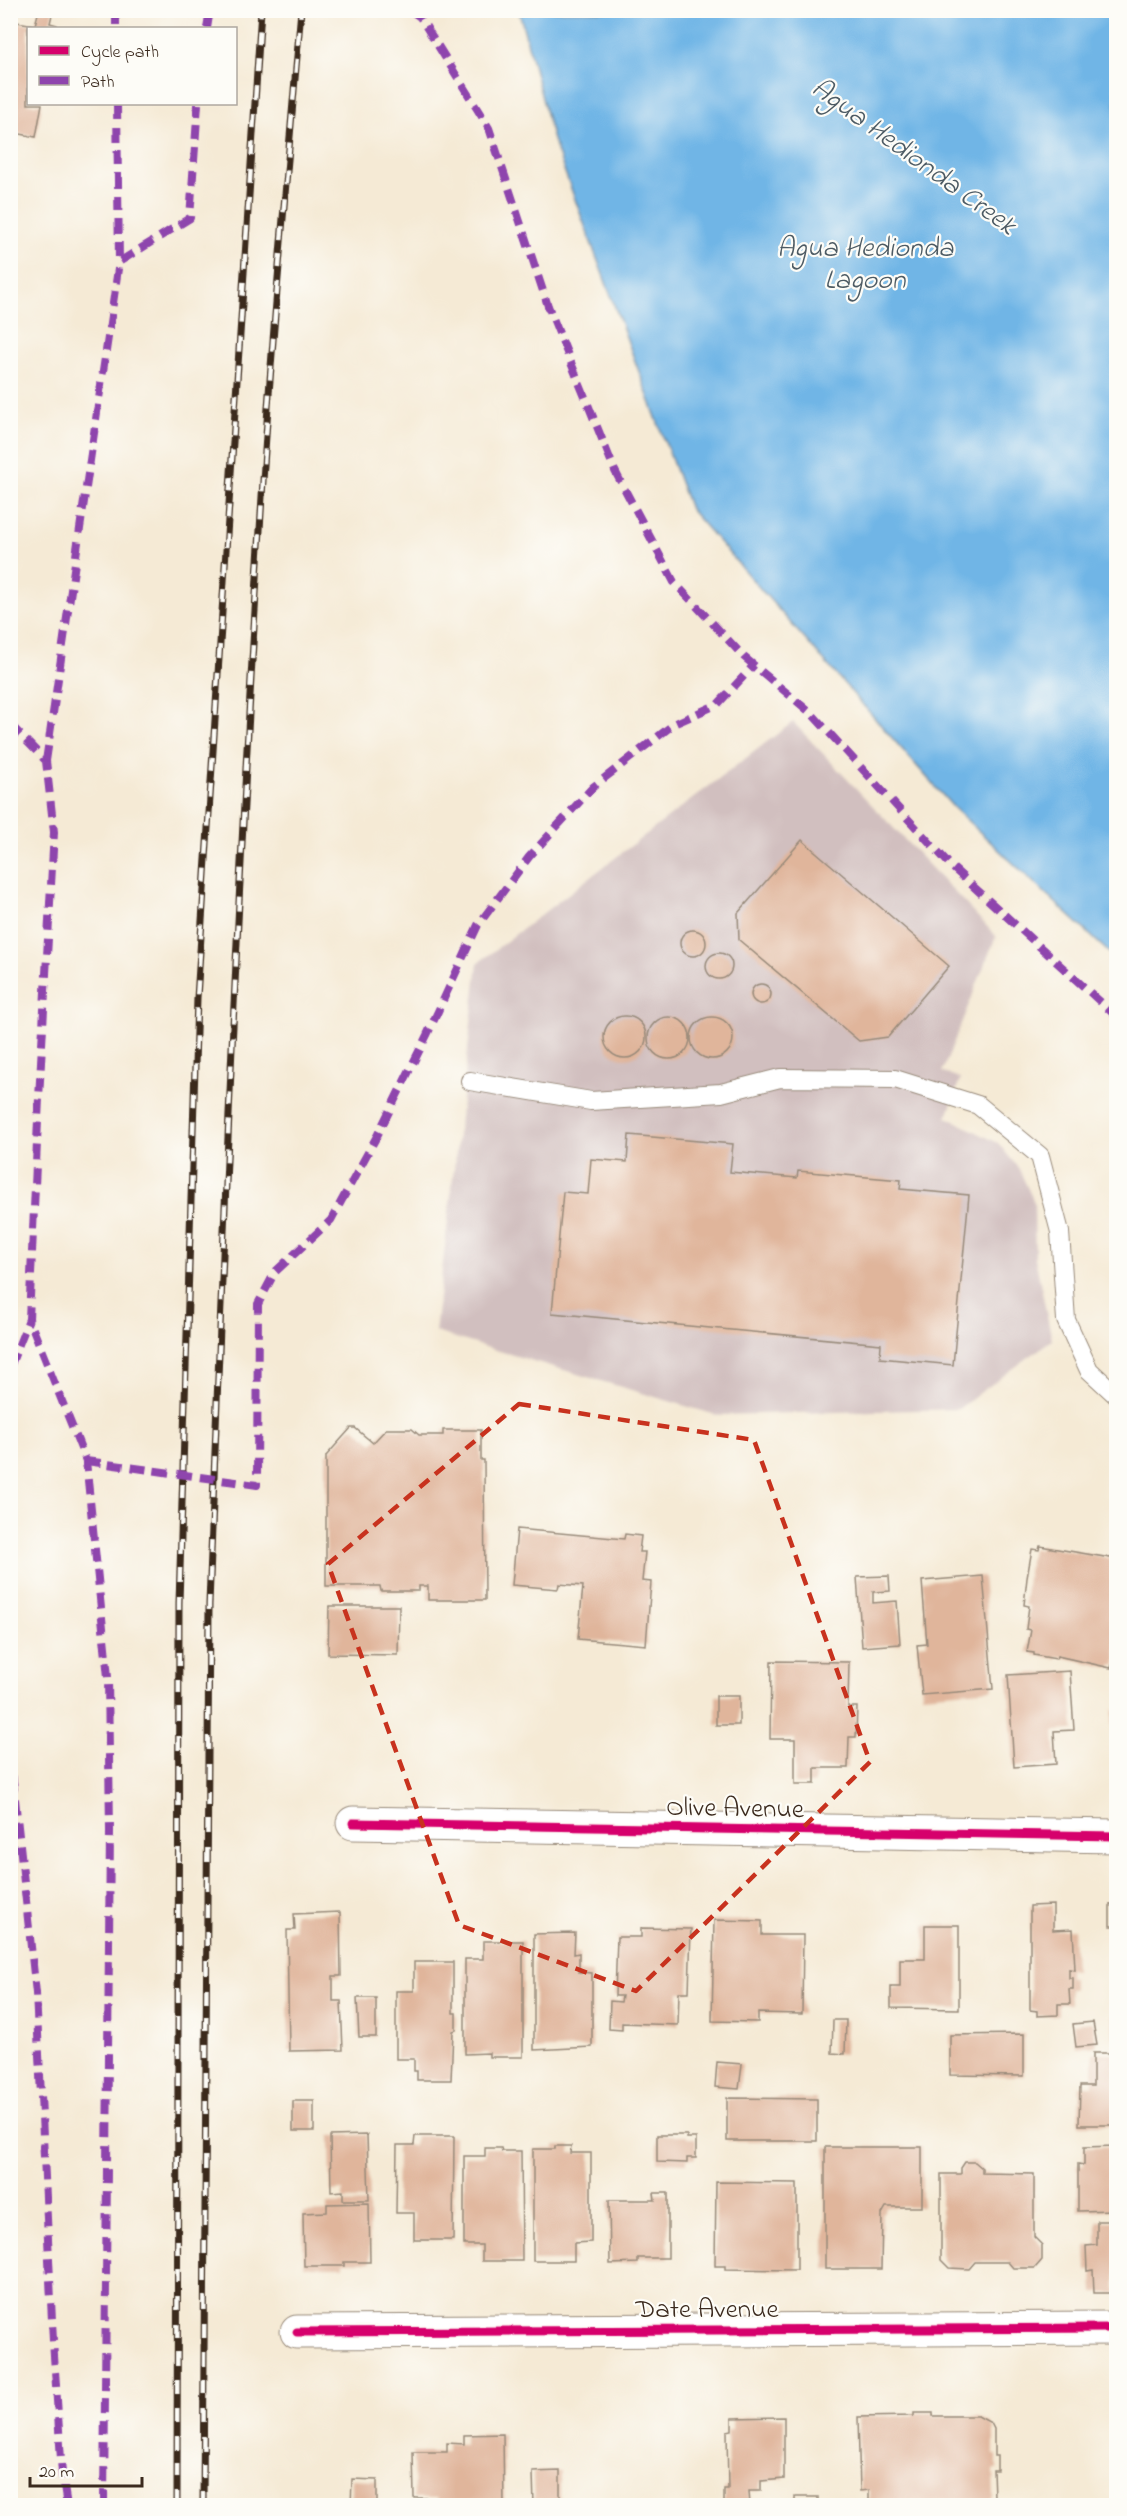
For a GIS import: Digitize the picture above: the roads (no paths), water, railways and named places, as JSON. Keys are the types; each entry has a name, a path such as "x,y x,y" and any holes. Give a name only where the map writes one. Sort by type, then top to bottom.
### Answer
{"street":[{"name":"Olive Avenue","path":"353,1823 1116,1836"},
{"name":"Date Avenue","path":"297,2332 1116,2328"}],"lane":[{"path":"470,1081 591,1101 722,1093 780,1078 895,1079 978,1105 1040,1156 1060,1232 1066,1320 1089,1370 1116,1395"}],"water":[{"name":"Agua Hedionda Lagoon","path":"519,11 1116,11 1116,959 954,808 690,509 553,140"}],"railway":[{"path":"177,2506 179,1603 197,998 261,10"},
{"path":"203,2506 209,1604 214,1470 244,798 269,400 301,10"}],"water label":[{"name":"Agua Hedionda Creek","path":"915,155"}]}
